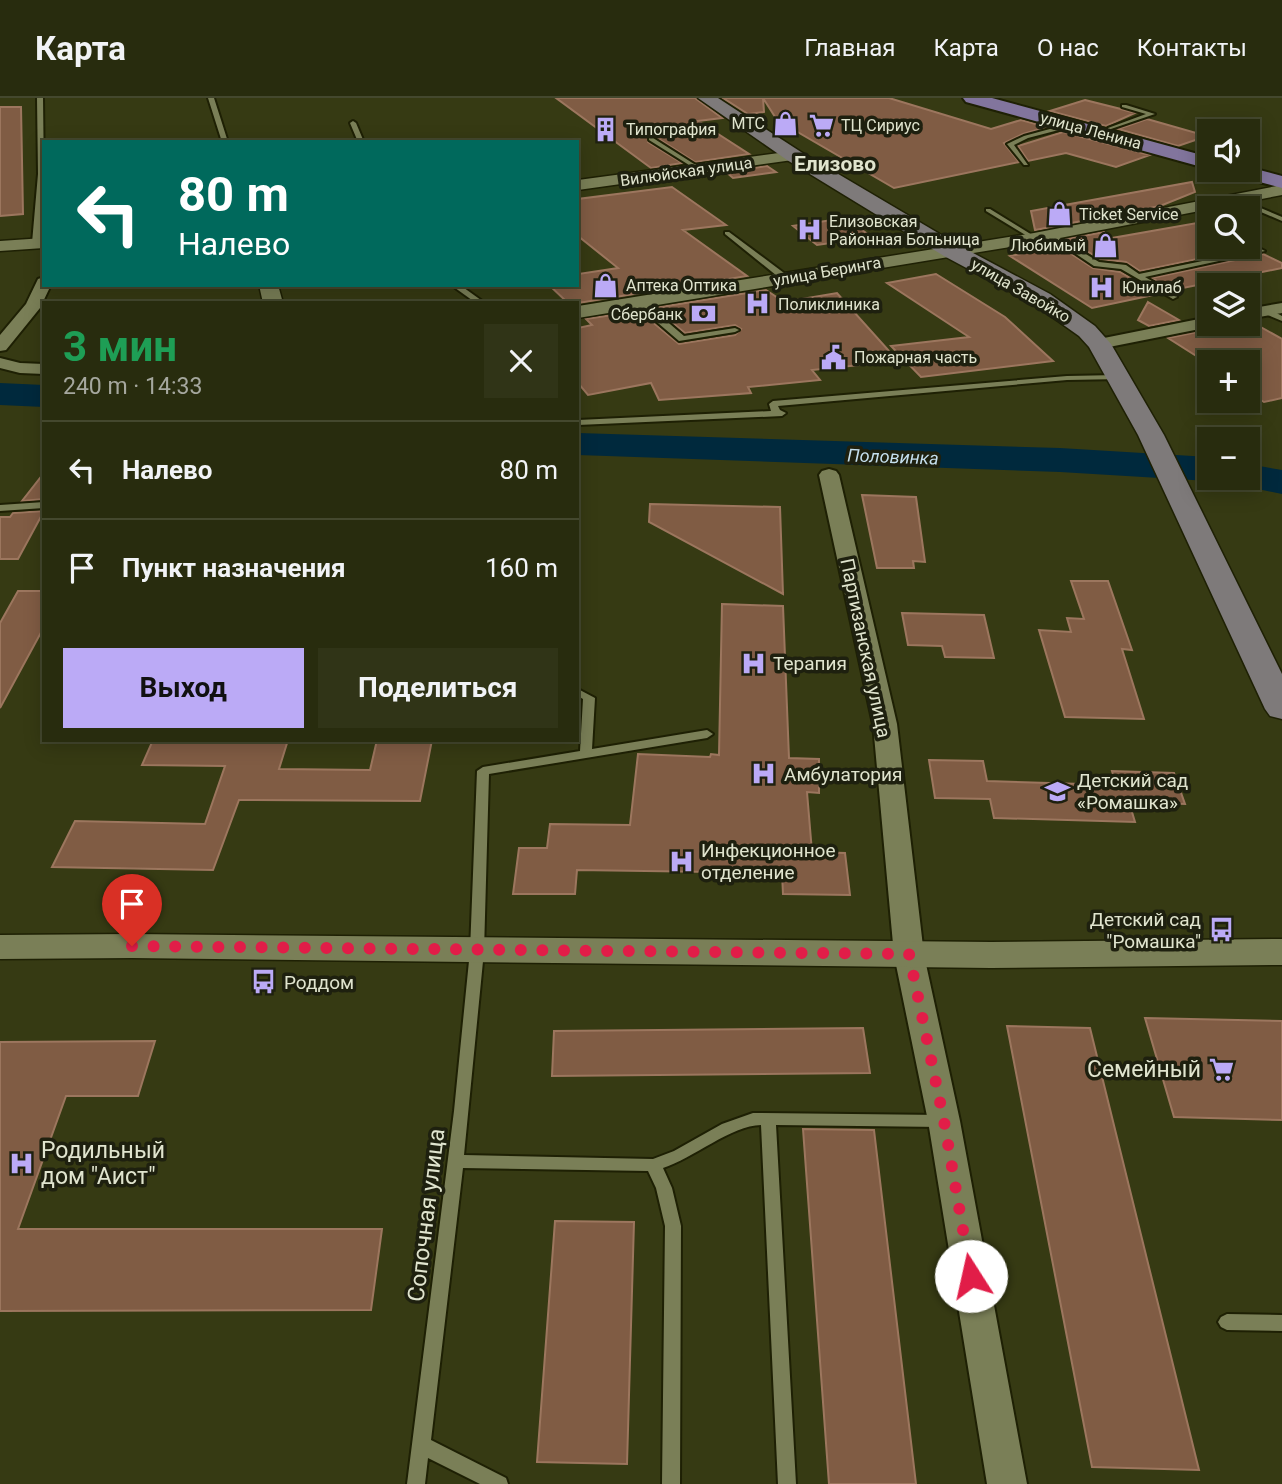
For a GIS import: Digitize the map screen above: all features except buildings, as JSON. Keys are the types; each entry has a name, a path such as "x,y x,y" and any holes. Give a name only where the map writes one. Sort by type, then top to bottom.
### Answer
{"main road":[{"name":"улица Завойко","path":"706,98 794,156 952,251 1061,311 1099,344 1151,435 1282,709"},
{"name":"улица Ленина","path":"972,98 1197,160"},
{"path":"1260,176 1282,182"}],"street":[{"name":"Вилюйская улица","path":"579,185 794,156"},
{"name":"улица Беринга","path":"1251,196 1282,190"},
{"name":"улица Беринга","path":"579,312 1043,236 1197,206"},
{"path":"0,246 40,243"},
{"path":"0,346 34,304 42,286"},
{"path":"1099,344 1197,324"},
{"path":"0,363 20,368 42,369"},
{"name":"Партизанская улица","path":"829,475 885,724 909,954 944,1121 1007,1484"},
{"path":"0,947 909,954 1282,953"}],"lane":[{"path":"40,98 40,243"},
{"path":"211,98 224,140"},
{"path":"1110,129 1152,114 1124,106"},
{"path":"354,123 360,140"},
{"path":"1026,164 1010,144 1026,136 1072,125"},
{"path":"651,139 699,169"},
{"path":"988,210 1097,264 1123,267 1173,297"},
{"path":"1260,210 1282,219"},
{"path":"727,233 785,278"},
{"path":"1138,276 1261,251"},
{"path":"458,287 478,301"},
{"path":"640,303 682,339 735,330"},
{"path":"1274,309 1282,319"},
{"path":"579,423 782,413 776,412 773,404 1067,378 1118,377"},
{"path":"0,508 42,505"},
{"path":"579,693 589,698 586,754 707,734"},
{"name":"Сопочная улица","path":"416,1484 456,1161 477,951 483,771 586,754"},
{"path":"456,1161 653,1164 684,1154 736,1124 768,1118 944,1121"},
{"path":"768,1118 787,1484"},
{"path":"653,1164 664,1188 673,1226 671,1484"},
{"path":"1227,1322 1282,1323"},
{"path":"421,1445 499,1484"}],"waterway":[{"name":"Половинка","path":"0,394 42,396"},
{"name":"Половинка","path":"579,444 1060,460 1197,468"},
{"name":"Половинка","path":"1260,478 1282,482"}],"place":[{"name":"МТС","path":"785,123"},
{"name":"ТЦ Сириус","path":"821,125"},
{"name":"Типография","path":"606,129"},
{"name":"Ticket Service","path":"1059,214"},
{"name":"Елизовская Районная Больница","path":"809,230"},
{"name":"Любимый","path":"1106,245"},
{"name":"Аптека Оптика","path":"606,285"},
{"name":"Юнилаб","path":"1102,287"},
{"name":"Поликлиника","path":"758,304"},
{"name":"Сбербанк","path":"703,314"},
{"name":"Пожарная часть","path":"834,357"},
{"name":"Терапия","path":"753,663"},
{"name":"Амбулатория","path":"764,774"},
{"name":"Детский сад «Ромашка»","path":"1057,791"},
{"name":"Инфекционное отделение","path":"681,861"},
{"name":"Детский сад \"Ромашка\"","path":"1221,930"},
{"name":"Роддом","path":"264,982"},
{"name":"Семейный","path":"1221,1069"},
{"name":"Родильный дом \"Аист\"","path":"21,1163"}],"district":[{"name":"Елизово","path":"835,164"}],"route":[{"path":"132,946 909,954 944,1121 971,1276"}]}
